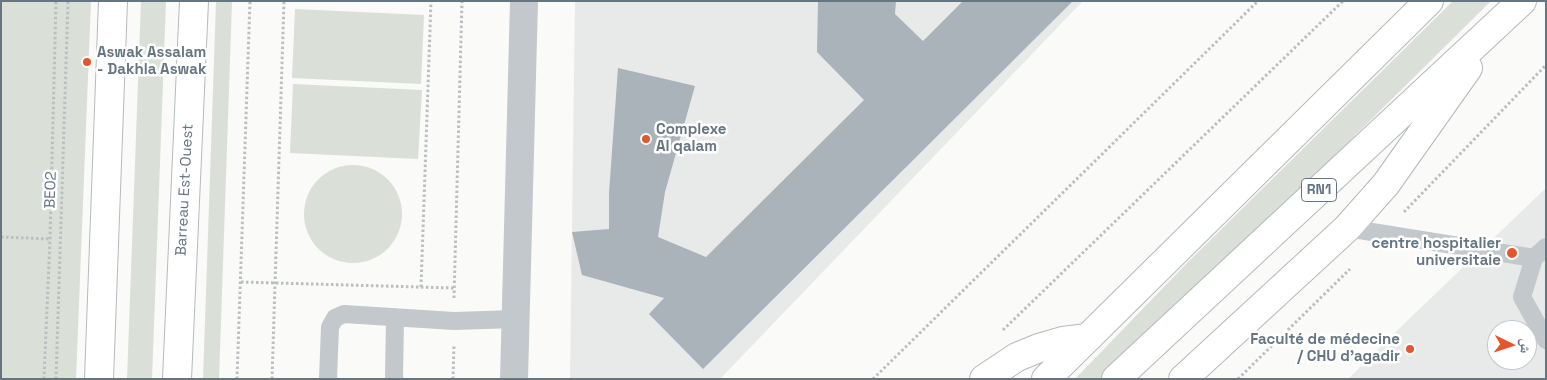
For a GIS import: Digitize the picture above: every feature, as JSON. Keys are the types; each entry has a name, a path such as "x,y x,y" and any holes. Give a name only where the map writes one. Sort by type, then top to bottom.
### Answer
{"main road":[{"path":"99,379 113,1"},
{"name":"Barreau Est-Ouest","path":"177,379 194,1"},
{"path":"1046,379 1429,1"},
{"name":"RN1","path":"1116,379 1522,1"},
{"path":"1183,379 1347,228 1386,184 1501,22"},
{"path":"984,379 1017,357 1039,348 1063,341 1087,338"}],"street":[{"path":"514,379 524,1"}],"lane":[{"path":"1347,228 1540,252 1522,297 1546,340"},
{"path":"328,379 330,327 335,318 344,314 454,321 515,319"},
{"path":"394,379 395,317"}],"path":[{"path":"44,379 50,239 56,1"},
{"name":"BEO2","path":"56,379 68,1"},
{"path":"238,379 250,1"},
{"path":"272,379 284,1"},
{"path":"421,287 431,1"},
{"path":"453,379 462,1"},
{"path":"874,379 1258,1"},
{"path":"1002,331 1343,1"},
{"path":"1,237 50,239"},
{"path":"241,282 454,288"}],"shaded area":[{"path":"1,1 91,1 76,379 1,379"},
{"path":"141,1 166,1 152,379 127,379"},
{"path":"575,1 1083,1 720,379 570,379"},
{"path":"1453,1 1491,1 1200,289 1104,379 1075,379 1186,264"},
{"path":"216,2 232,2 219,379 203,379"},
{"path":"295,9 424,15 421,84 292,78"},
{"path":"293,84 422,90 418,159 290,153"},
{"path":"353,165 372,169 387,180 398,195 402,214 398,233 387,248 372,259 353,263 334,259 319,248 308,233 304,214 308,195 319,180 334,169"},
{"name":"centre hospitalier universitaie","path":"1546,188 1546,379 1348,379 1409,319"}],"building":[{"path":"818,1 896,1 895,14 923,41 963,1 1073,1 703,369 649,314 664,298 582,275 572,232 609,229 609,193 618,68 695,86 665,192 658,237 706,257 864,100 817,52"}],"place":[{"name":"Aswak Assalam - Dakhla Aswak","path":"87,62"},
{"name":"Complexe Al qalam","path":"646,139"},
{"name":"centre hospitalier universitaie","path":"1512,253"},
{"name":"Faculté de médecine / CHU d'agadir","path":"1410,349"}]}
